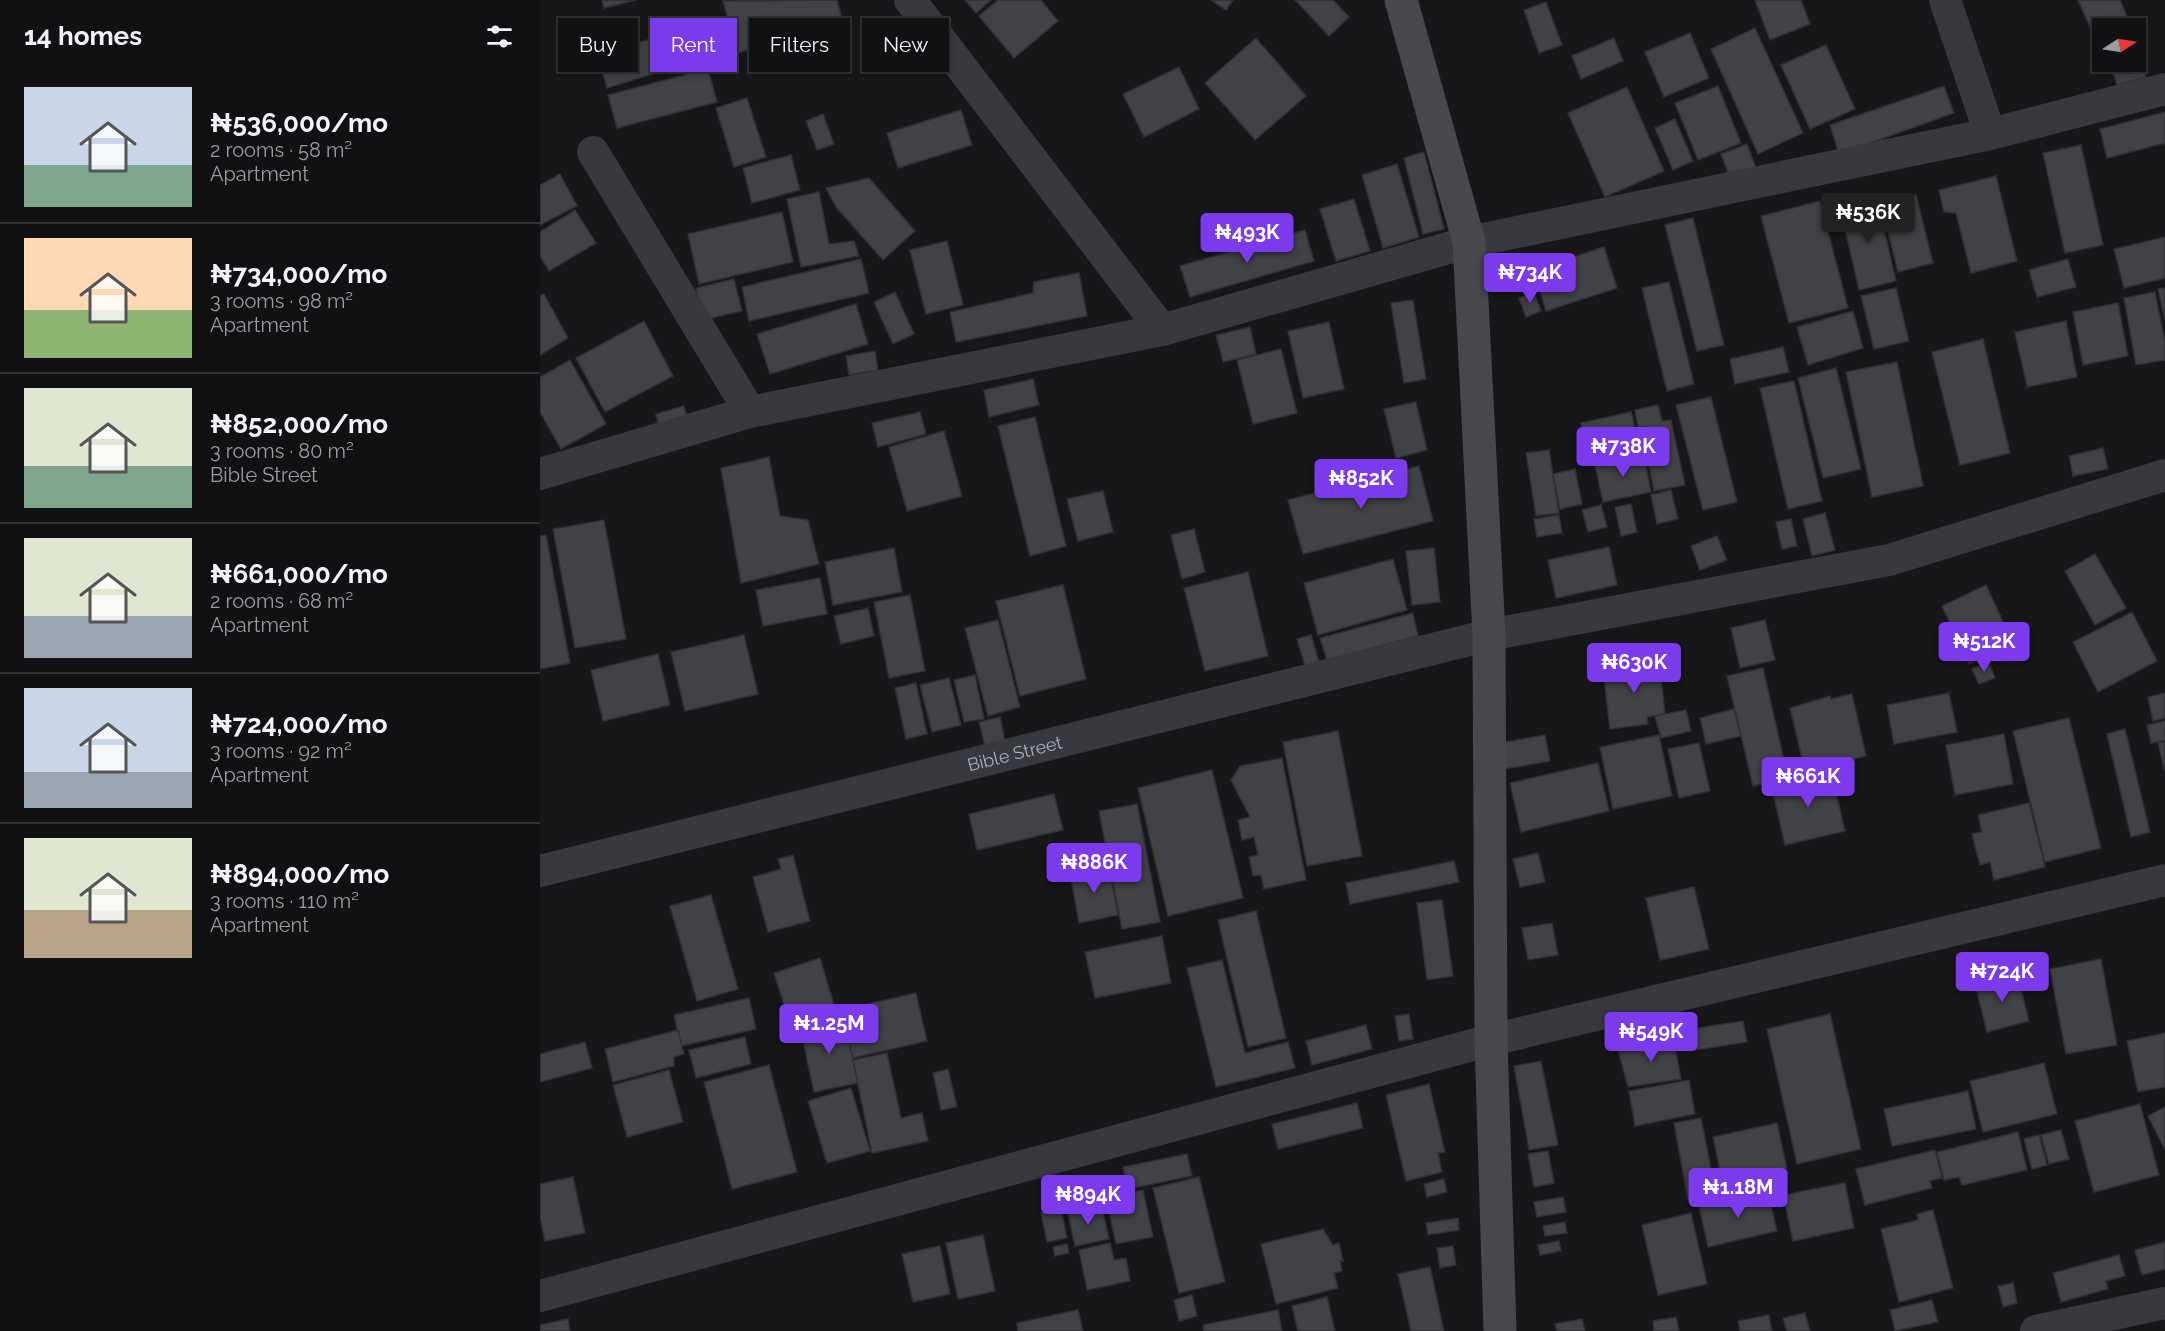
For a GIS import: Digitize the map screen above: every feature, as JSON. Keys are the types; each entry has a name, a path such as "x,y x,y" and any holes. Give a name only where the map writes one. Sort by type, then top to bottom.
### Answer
{"street":[{"path":"910,0 1162,330"},
{"path":"1401,0 1469,242 1489,635 1491,1040 1500,1331"},
{"path":"1945,0 1990,134"},
{"path":"540,474 750,412 1162,330 1469,242 1990,134 2165,89"},
{"path":"593,152 750,412"},
{"name":"Bible Street","path":"540,871 1489,635 1889,560 2165,475"},
{"path":"540,1296 1491,1040 2165,880"},
{"path":"2036,1331 2165,1303"}],"building":[{"path":"602,0 636,0 604,8"},
{"path":"837,0 842,18 749,18 749,50 737,53 737,18 728,18 723,1"},
{"path":"965,0 991,0 976,13"},
{"path":"998,0 1041,0 1058,21 1014,58 979,16"},
{"path":"1211,0 1233,0 1226,10"},
{"path":"1295,0 1333,0 1349,17 1329,36"},
{"path":"1755,0 1801,0 1810,24 1770,40"},
{"path":"2078,0 2120,0 2128,18 2092,18 2092,32"},
{"path":"1546,2 1562,45 1539,53 1524,10"},
{"path":"1755,28 1803,133 1758,154 1711,49"},
{"path":"1690,33 1709,78 1664,97 1645,52"},
{"path":"1256,38 1306,96 1255,140 1205,83"},
{"path":"1614,38 1623,61 1581,79 1572,56"},
{"path":"650,39 650,72 659,72 607,88 602,72 638,72 638,43"},
{"path":"1826,45 1855,109 1810,129 1781,65"},
{"path":"1179,67 1199,109 1144,137 1123,94"},
{"path":"696,72 709,72 717,102 617,128 608,95"},
{"path":"2113,72 2145,72 2146,77 2117,85"},
{"path":"1718,86 1741,143 1698,160 1675,103"},
{"path":"1944,86 1954,113 1839,154 1830,125"},
{"path":"1627,87 1664,171 1605,197 1568,113"},
{"path":"747,98 766,157 734,167 716,108"},
{"path":"961,110 972,145 898,168 887,133"},
{"path":"2165,112 2165,143 2107,158 2100,129"},
{"path":"823,114 834,144 817,150 806,121"},
{"path":"1675,119 1693,161 1673,170 1655,128"},
{"path":"1747,144 1756,168 1730,178 1721,154"},
{"path":"2081,145 2103,245 2065,253 2043,153"},
{"path":"1424,152 1444,229 1423,234 1404,158"},
{"path":"791,155 800,190 752,203 743,168"},
{"path":"1397,164 1419,237 1383,248 1362,175"},
{"path":"560,174 577,206 540,225 540,185"},
{"path":"1996,176 2017,261 1971,273 1956,213 1944,212 1939,190"},
{"path":"869,178 915,231 883,260 836,207 826,188"},
{"path":"819,192 829,244 854,241 859,256 801,267 787,199"},
{"path":"1916,195 1933,263 1898,272 1881,204"},
{"path":"1354,199 1370,251 1336,261 1320,209"},
{"path":"1877,199 1896,281 1859,290 1840,207"},
{"path":"1820,201 1848,308 1789,323 1761,216"},
{"path":"575,210 596,243 549,271 540,256 540,232"},
{"path":"782,212 793,262 699,284 688,234"},
{"path":"1693,218 1724,345 1697,351 1665,225"},
{"path":"1305,230 1314,261 1190,297 1180,266"},
{"path":"2165,237 2165,278 2124,288 2114,249"},
{"path":"947,241 963,305 926,314 910,250"},
{"path":"1604,247 1617,288 1546,311 1534,270"},
{"path":"861,259 869,293 749,321 742,287"},
{"path":"2068,259 2076,287 2037,297 2029,270"},
{"path":"1079,273 1087,316 956,342 950,312 1033,293 1034,282"},
{"path":"734,279 742,311 703,320 696,288"},
{"path":"1669,282 1694,384 1667,391 1642,288"},
{"path":"1896,288 1909,341 1874,349 1861,296"},
{"path":"2165,288 2165,320 2158,289"},
{"path":"895,292 914,334 893,344 874,302"},
{"path":"1534,292 1541,311 1526,317 1519,298"},
{"path":"2155,292 2165,343 2165,360 2136,365 2124,298"},
{"path":"544,294 568,338 540,355 540,296"},
{"path":"1413,300 1426,379 1404,383 1391,303"},
{"path":"2118,303 2128,356 2083,365 2073,312"},
{"path":"856,304 868,344 770,374 757,334"},
{"path":"1853,311 1863,348 1808,365 1797,327"},
{"path":"644,321 673,376 605,412 576,358"},
{"path":"2066,321 2077,377 2027,387 2015,332"},
{"path":"1329,322 1344,389 1303,398 1288,331"},
{"path":"1250,327 1256,354 1223,362 1216,335"},
{"path":"1983,339 2010,453 1960,465 1932,352"},
{"path":"1783,347 1789,372 1735,384 1730,359"},
{"path":"1281,349 1297,413 1253,424 1237,360"},
{"path":"875,351 878,370 849,375 846,356"},
{"path":"570,360 606,424 561,449 540,412 540,377"},
{"path":"1897,362 1923,486 1872,497 1846,372"},
{"path":"1836,368 1861,469 1823,478 1798,378"},
{"path":"1033,379 1039,405 989,417 984,390"},
{"path":"1794,381 1822,501 1788,509 1760,388"},
{"path":"1711,397 1737,502 1703,510 1676,405"},
{"path":"1416,402 1427,450 1396,458 1384,409"},
{"path":"1658,405 1662,421 1671,420 1685,485 1654,491 1645,446 1654,443 1650,428 1638,427 1635,410"},
{"path":"684,406 689,424 660,432 656,414"},
{"path":"920,412 926,434 878,447 872,423"},
{"path":"1631,412 1637,436 1587,447 1581,423"},
{"path":"1035,417 1066,546 1030,556 998,426"},
{"path":"944,431 962,496 907,511 889,447"},
{"path":"2103,448 2108,469 2073,476 2069,456"},
{"path":"1549,450 1559,513 1536,516 1526,453"},
{"path":"1644,455 1651,492 1603,502 1595,465"},
{"path":"769,457 780,516 808,520 819,564 741,583 721,468"},
{"path":"1419,466 1433,521 1303,554 1288,500"},
{"path":"1575,469 1582,504 1560,509 1553,474"},
{"path":"1671,490 1678,519 1657,524 1651,495"},
{"path":"1103,491 1113,532 1078,541 1067,499"},
{"path":"1631,504 1637,532 1621,536 1615,507"},
{"path":"1601,505 1607,527 1588,532 1582,510"},
{"path":"1825,513 1835,550 1812,556 1803,519"},
{"path":"1559,515 1562,533 1537,537 1534,519"},
{"path":"1791,519 1797,546 1782,549 1776,522"},
{"path":"604,520 626,639 575,648 553,529"},
{"path":"1194,529 1205,572 1182,579 1171,535"},
{"path":"546,535 570,663 540,669 540,536"},
{"path":"1717,536 1727,560 1700,570 1691,546"},
{"path":"1609,547 1617,585 1556,598 1548,560"},
{"path":"894,548 902,592 833,605 825,562"},
{"path":"1434,548 1440,602 1412,605 1406,551"},
{"path":"2095,554 2126,608 2095,625 2065,571"},
{"path":"1393,559 1407,610 1318,635 1304,583"},
{"path":"1248,572 1268,656 1205,671 1184,588"},
{"path":"820,578 827,614 763,626 756,590"},
{"path":"1063,585 1086,679 1020,696 996,601"},
{"path":"1986,585 2013,643 1969,664 1942,606"},
{"path":"910,595 925,671 889,678 874,602"},
{"path":"868,608 874,636 841,644 834,616"},
{"path":"2132,612 2157,661 2098,692 2073,642"},
{"path":"1413,613 1418,636 1327,660 1320,638"},
{"path":"998,620 1020,707 988,716 965,628"},
{"path":"1765,620 1775,660 1740,668 1731,628"},
{"path":"744,635 758,694 685,711 671,652"},
{"path":"1311,635 1321,668 1307,673 1297,639"},
{"path":"658,654 670,705 603,721 591,670"},
{"path":"1659,659 1665,714 1647,717 1648,724 1610,729 1603,670"},
{"path":"1989,662 1995,678 1979,684 1972,669"},
{"path":"1763,668 1788,778 1753,786 1727,676"},
{"path":"975,675 984,719 964,722 954,680"},
{"path":"949,678 961,725 932,732 920,685"},
{"path":"916,683 927,734 906,739 895,688"},
{"path":"1949,693 1957,732 1894,744 1887,705"},
{"path":"2165,693 2165,718 2153,721 2148,697"},
{"path":"1852,694 1866,756 1805,771 1790,708 1830,696 1831,699"},
{"path":"1734,709 1741,736 1706,744 1700,718"},
{"path":"1686,710 1691,731 1661,738 1655,716"},
{"path":"1000,717 1005,741 985,746 979,722"},
{"path":"2069,718 2101,848 2045,862 2013,731"},
{"path":"2165,721 2165,740 2151,743 2147,725"},
{"path":"2125,729 2150,832 2131,837 2107,734"},
{"path":"1338,731 1362,856 1307,866 1283,742"},
{"path":"2004,734 2013,784 1955,795 1946,745"},
{"path":"1545,735 1550,761 1505,769 1500,743"},
{"path":"1659,735 1672,796 1613,809 1600,747"},
{"path":"2165,742 2165,769 2164,769 2158,743"},
{"path":"1699,743 1710,791 1679,798 1668,749"},
{"path":"1282,758 1306,880 1264,889 1261,875 1253,876 1249,857 1258,855 1254,837 1242,840 1238,820 1250,817 1231,780 1240,766"},
{"path":"1598,763 1609,811 1521,832 1510,783"},
{"path":"1212,770 1243,898 1168,916 1138,788"},
{"path":"1831,771 1845,831 1785,845 1771,784"},
{"path":"1054,794 1063,830 977,850 969,814"},
{"path":"2029,803 2045,867 1994,880 1990,862 1980,865 1972,834 1982,832 1978,815"},
{"path":"1137,804 1160,922 1122,929 1099,811"},
{"path":"1538,853 1545,882 1520,887 1513,859"},
{"path":"793,855 810,921 768,932 753,877 781,869 778,859"},
{"path":"1454,861 1459,882 1350,904 1346,883"},
{"path":"1109,866 1118,915 1079,923 1070,873"},
{"path":"1694,887 1709,949 1660,960 1646,898"},
{"path":"711,895 738,989 697,1001 670,906"},
{"path":"1442,900 1453,976 1427,980 1417,903"},
{"path":"1256,911 1286,1038 1248,1047 1218,920"},
{"path":"1552,923 1558,955 1528,960 1522,928"},
{"path":"1162,936 1171,983 1095,998 1085,952"},
{"path":"820,958 834,1005 789,1020 774,973"},
{"path":"2101,959 2117,1045 2066,1054 2050,969"},
{"path":"1222,960 1245,1053 1288,1042 1295,1068 1216,1087 1187,968"},
{"path":"2017,974 2029,1021 1987,1032 1975,984"},
{"path":"916,993 927,1041 852,1058 842,1010"},
{"path":"749,998 756,1029 681,1046 674,1015"},
{"path":"1409,1014 1413,1039 1399,1041 1395,1016"},
{"path":"1830,1014 1861,1149 1797,1164 1767,1029"},
{"path":"844,1018 858,1083 814,1092 800,1027"},
{"path":"1743,1021 1747,1042 1689,1051 1685,1030"},
{"path":"1366,1025 1372,1049 1312,1065 1306,1041"},
{"path":"678,1030 684,1054 674,1057 674,1066 613,1082 605,1049"},
{"path":"2165,1033 2165,1087 2138,1092 2127,1041"},
{"path":"1673,1036 1681,1079 1628,1087 1618,1050"},
{"path":"745,1037 751,1064 696,1078 689,1050"},
{"path":"585,1042 592,1068 540,1082 540,1054"},
{"path":"887,1053 901,1118 922,1113 928,1141 872,1153 853,1060"},
{"path":"1541,1061 1558,1145 1529,1150 1514,1066"},
{"path":"2044,1063 2057,1114 1983,1132 1970,1081"},
{"path":"769,1065 797,1172 732,1189 704,1082"},
{"path":"948,1069 957,1107 941,1110 933,1073"},
{"path":"669,1070 683,1122 627,1137 613,1085"},
{"path":"1689,1080 1695,1114 1635,1126 1629,1091"},
{"path":"1429,1084 1445,1152 1438,1153 1442,1172 1406,1181 1386,1095"},
{"path":"851,1088 870,1151 827,1163 808,1101"},
{"path":"1968,1091 1976,1129 1892,1146 1884,1109"},
{"path":"1357,1103 1363,1128 1278,1149 1272,1124"},
{"path":"2140,1104 2159,1175 2094,1192 2075,1121"},
{"path":"2165,1107 2165,1150 2148,1116"},
{"path":"1701,1118 1716,1194 1688,1200 1674,1123"},
{"path":"1777,1123 1788,1174 1724,1189 1713,1137"},
{"path":"2061,1130 2069,1159 2049,1164 2041,1135"},
{"path":"2018,1132 2027,1170 1962,1185 1959,1177 1944,1180 1937,1152"},
{"path":"2039,1135 2047,1165 2032,1169 2024,1139"},
{"path":"1935,1150 1942,1178 1930,1181 1932,1188 1865,1205 1856,1169"},
{"path":"1548,1151 1554,1183 1534,1187 1528,1154"},
{"path":"1187,1154 1192,1176 1128,1189 1123,1167"},
{"path":"573,1177 585,1233 545,1241 540,1218 540,1184"},
{"path":"1199,1177 1225,1282 1179,1293 1153,1188"},
{"path":"1444,1179 1447,1192 1427,1197 1424,1184"},
{"path":"1079,1181 1084,1205 1066,1208 1061,1184"},
{"path":"1845,1183 1854,1228 1793,1241 1783,1195"},
{"path":"1143,1190 1153,1237 1116,1244 1106,1198"},
{"path":"1768,1191 1777,1231 1708,1247 1699,1207"},
{"path":"1563,1197 1566,1212 1537,1217 1534,1202"},
{"path":"1102,1207 1109,1239 1075,1246 1068,1214"},
{"path":"1061,1209 1067,1238 1047,1242 1041,1213"},
{"path":"1933,1210 1953,1288 1899,1302 1881,1229 1918,1220 1917,1214"},
{"path":"1691,1213 1707,1284 1658,1295 1642,1225"},
{"path":"1458,1218 1459,1230 1428,1235 1426,1223"},
{"path":"1565,1222 1567,1233 1545,1236 1543,1226"},
{"path":"1323,1229 1333,1245 1339,1243 1343,1261 1340,1261 1342,1271 1334,1273 1338,1288 1276,1304 1261,1244"},
{"path":"983,1235 995,1291 958,1299 946,1243"},
{"path":"1559,1241 1561,1251 1540,1255 1538,1245"},
{"path":"2165,1242 2165,1269 2142,1275 2135,1250"},
{"path":"1110,1243 1114,1260 1126,1258 1130,1281 1087,1290 1079,1250"},
{"path":"1067,1244 1069,1253 1055,1256 1053,1247"},
{"path":"940,1246 950,1294 913,1302 902,1254"},
{"path":"1453,1246 1456,1265 1440,1268 1437,1248"},
{"path":"2119,1255 2125,1276 2106,1281 2108,1289 2061,1302 2053,1273"},
{"path":"1430,1267 1444,1331 1411,1331 1398,1274"},
{"path":"2013,1283 2017,1303 2003,1307 1998,1286"},
{"path":"1192,1295 1197,1316 1179,1321 1174,1300"},
{"path":"1327,1297 1335,1331 1298,1331 1292,1306"},
{"path":"1932,1300 1938,1322 1895,1331 1890,1310"},
{"path":"1078,1310 1083,1331 1018,1331 1017,1323"},
{"path":"1278,1310 1282,1331 1204,1331 1203,1325"},
{"path":"1805,1313 1810,1331 1787,1331 1783,1318"},
{"path":"1769,1315 1772,1331 1740,1331 1738,1321"},
{"path":"1676,1317 1679,1331 1654,1331 1653,1321"},
{"path":"568,1319 570,1331 540,1331 540,1325"},
{"path":"1582,1319 1585,1331 1557,1331 1555,1324"}]}
